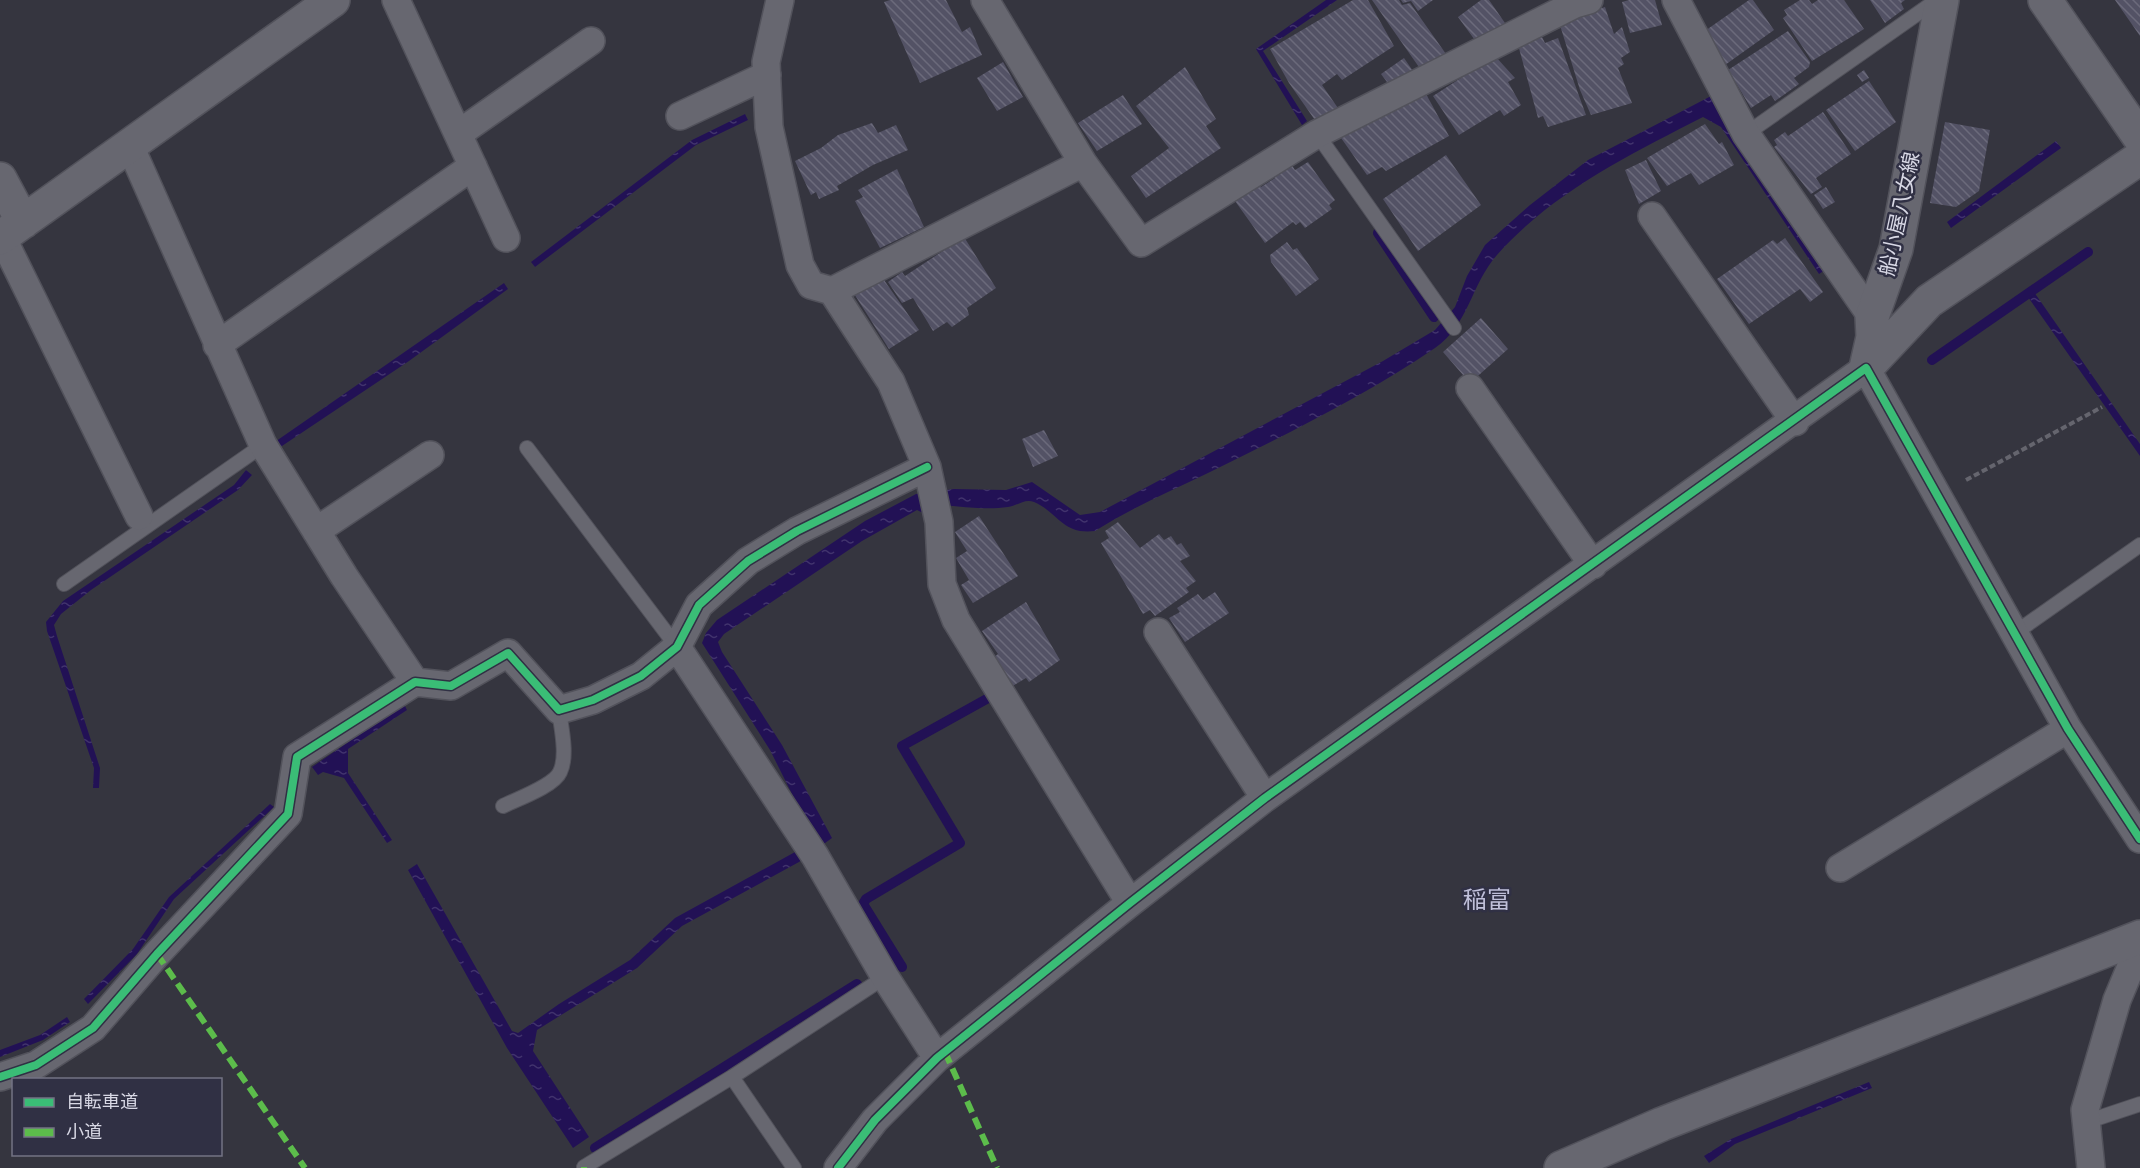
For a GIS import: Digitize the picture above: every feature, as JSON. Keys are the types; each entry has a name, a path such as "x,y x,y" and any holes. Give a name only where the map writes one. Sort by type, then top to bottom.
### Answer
{"street":[{"path":"8,232 333,0"},
{"path":"396,0 506,238"},
{"path":"780,0 766,62 769,127 800,265 811,285 832,291 891,382 932,487 939,522 942,584 956,620 1130,903"},
{"path":"985,0 1083,163 1141,243 1317,134 1575,4 1589,0"},
{"path":"1676,0 1746,134 1872,317"},
{"name":"船小屋八女線","path":"1866,368 1873,337 1872,317 1896,249 1942,0"},
{"path":"2045,0 2140,138"},
{"path":"458,134 591,41"},
{"path":"680,116 767,75"},
{"path":"130,146 263,445 316,531 415,682"},
{"path":"838,1168 875,1120 937,1058 1265,798 1795,422 1866,368 1929,301 2140,158"},
{"path":"832,291 1083,163"},
{"path":"217,345 473,166"},
{"path":"0,179 8,232 139,516"},
{"path":"1652,216 1795,422"},
{"path":"1866,368 2068,729 2140,839"},
{"path":"1470,388 1593,565"},
{"path":"316,531 430,455"},
{"path":"0,1077 36,1065 93,1028 157,954 288,814 297,757 415,682 451,686 508,653 559,710 593,700 641,676 677,647 699,605 748,561 797,531 932,487"},
{"path":"1158,632 1265,798"},
{"path":"677,647 808,845 885,977 937,1058"},
{"path":"1840,868 2068,729"},
{"path":"1561,1168 1662,1124 2140,937"},
{"path":"2091,1168 2085,1110 2117,1000 2140,945"}],"lane":[{"path":"1746,134 1937,0"},
{"path":"1317,134 1454,328"},
{"path":"64,584 263,445"},
{"path":"527,448 677,647"},
{"path":"2015,633 2140,545"},
{"path":"504,806 551,782 561,772 563,752 559,710"},
{"path":"584,1167 732,1077 885,977"},
{"path":"732,1077 794,1168"},
{"path":"2086,1122 2140,1104"}],"path":[{"path":"1937,495 2103,407"}],"water":[{"path":"1326,0 1337,0 1263,51 1307,121 1302,125 1256,49"},
{"path":"1713,95 1828,268 1819,274 1721,127 1703,117 1620,161 1542,212 1488,266 1463,316 1446,339 1408,366 1324,414 1137,507 1095,531 1075,530 1031,501 1008,507 988,508 928,504 927,515 917,510 862,541 724,634 718,642 722,652 782,745 832,838 799,862 682,926 637,968 537,1030 533,1051 589,1137 573,1148 507,1048 408,870 417,864 512,1031 518,1033 559,1004 630,960 675,918 795,852 808,826 770,750 702,643 706,633 717,620 865,521 916,494 954,489 1006,490 1032,482 1080,515 1100,512 1383,361 1435,330 1455,307 1467,276 1485,245 1530,205 1588,160"},
{"path":"745,114 748,120 696,145 535,267 531,262 692,140"},
{"path":"2056,141 2061,148 1951,228 1947,222"},
{"path":"504,283 508,289 409,361 273,452 269,446"},
{"path":"2034,292 2140,444 2140,456 2028,297"},
{"path":"246,470 252,475 238,490 91,590 61,614 54,625 100,768 99,788 93,788 94,768 47,631 46,622 63,601 234,485"},
{"path":"404,704 407,710 348,749 348,773 392,840 387,843 344,778 323,772 318,775 312,767"},
{"path":"270,804 274,807 174,899 137,954 88,1004 84,999 133,949 169,897"},
{"path":"67,1017 70,1022 43,1040 0,1057 0,1050 40,1035"},
{"path":"1869,1082 1872,1088 1735,1144 1709,1163 1704,1156 1731,1139"}],"building":[{"path":"890,0 946,0 962,32 970,27 982,55 920,83 884,2"},
{"path":"1353,0 1368,0 1394,46 1342,80 1337,74 1322,85 1340,111 1317,123 1289,83 1270,49"},
{"path":"1372,0 1399,0 1402,5 1410,3 1446,54 1421,70"},
{"path":"1401,0 1433,0 1418,11 1411,1 1403,3"},
{"path":"1481,0 1489,0 1505,23 1477,43 1458,17"},
{"path":"1655,0 1662,25 1630,33 1622,2"},
{"path":"1749,0 1753,0 1774,30 1725,65 1702,33"},
{"path":"1800,0 1809,0 1812,4 1818,0 1844,0 1864,29 1812,61 1783,18 1787,15 1784,10"},
{"path":"1870,0 1905,0 1901,3 1904,9 1885,23"},
{"path":"2115,0 2140,0 2140,36"},
{"path":"1605,7 1614,34 1622,27 1630,52 1621,58 1624,64 1618,68 1632,103 1591,115 1580,90 1559,22"},
{"path":"1788,31 1810,62 1809,67 1794,78 1799,84 1775,101 1771,95 1751,108 1728,70"},
{"path":"1542,37 1545,43 1558,38 1586,115 1548,127 1543,116 1538,118 1517,41"},
{"path":"1495,56 1515,78 1508,82 1521,105 1504,116 1500,110 1459,135 1433,96"},
{"path":"1404,58 1415,74 1393,90 1381,74"},
{"path":"1003,62 1023,97 997,111 977,78"},
{"path":"1185,67 1216,119 1206,126 1221,148 1146,198 1131,176 1169,148 1136,106"},
{"path":"1864,70 1869,78 1862,82 1857,75"},
{"path":"1869,81 1896,122 1855,151 1826,110"},
{"path":"1426,94 1449,136 1386,171 1382,167 1367,175 1339,135"},
{"path":"1123,95 1142,124 1097,151 1078,123"},
{"path":"1823,112 1851,154 1816,178 1822,187 1811,194 1774,147 1777,145 1774,140 1785,132 1788,136"},
{"path":"1945,122 1990,130 1979,191 1956,207 1930,203"},
{"path":"872,123 878,133 896,125 908,150 873,165 837,186 839,190 819,199 816,192 811,195 795,161 821,148 838,135"},
{"path":"1705,124 1719,144 1722,142 1734,165 1699,185 1691,173 1667,186 1647,158"},
{"path":"1446,155 1481,205 1418,251 1383,199"},
{"path":"1646,160 1661,191 1639,204 1625,170"},
{"path":"1308,162 1335,200 1329,205 1332,209 1305,228 1300,222 1296,225 1293,222 1265,243 1235,201 1259,183 1261,187 1275,178 1273,175 1291,164 1295,170"},
{"path":"897,169 924,227 880,248 855,201 863,197 858,190"},
{"path":"1826,187 1835,202 1823,209 1814,195"},
{"path":"964,237 996,288 967,308 969,315 952,327 947,322 933,331 913,298 902,303 888,282 902,272 905,276"},
{"path":"1785,238 1823,292 1810,302 1800,289 1749,324 1717,279 1773,240 1777,244"},
{"path":"1287,242 1293,250 1297,248 1319,279 1296,296 1271,262 1270,255"},
{"path":"885,278 884,280 919,330 889,349 853,292"},
{"path":"1481,318 1508,349 1470,383 1443,352"},
{"path":"1044,430 1058,456 1033,467 1022,439"},
{"path":"979,516 1018,576 973,603 961,585 969,580 956,558 967,551 955,532"},
{"path":"1118,522 1140,548 1159,534 1164,540 1171,536 1177,545 1181,543 1190,556 1180,561 1196,581 1186,588 1189,592 1155,616 1150,610 1143,614 1101,543 1109,538 1105,531"},
{"path":"1215,592 1229,613 1185,642 1169,618 1180,612 1177,608 1198,594 1203,600"},
{"path":"1026,602 1060,660 1029,682 1026,678 1011,687 994,657 998,654 982,631"}],"waterway":[{"path":"1378,233 1434,317"},
{"path":"1932,360 2088,252"},
{"path":"902,967 863,904 866,899 960,843 902,746 992,696 987,689"},
{"path":"595,1148 857,984"}],"marked path":[{"path":"157,954 305,1168"},
{"path":"945,1052 997,1168"}],"cycle path":[{"path":"838,1168 875,1120 937,1058 1130,903 1265,798 1866,368 2068,729 2140,839"},
{"path":"0,1077 36,1065 93,1028 157,954 288,814 297,757 415,682 451,686 508,653 559,710 593,700 641,676 677,647 699,605 748,561 797,531 927,467"}],"district":[{"name":"稲富","path":"1487,900"}]}
